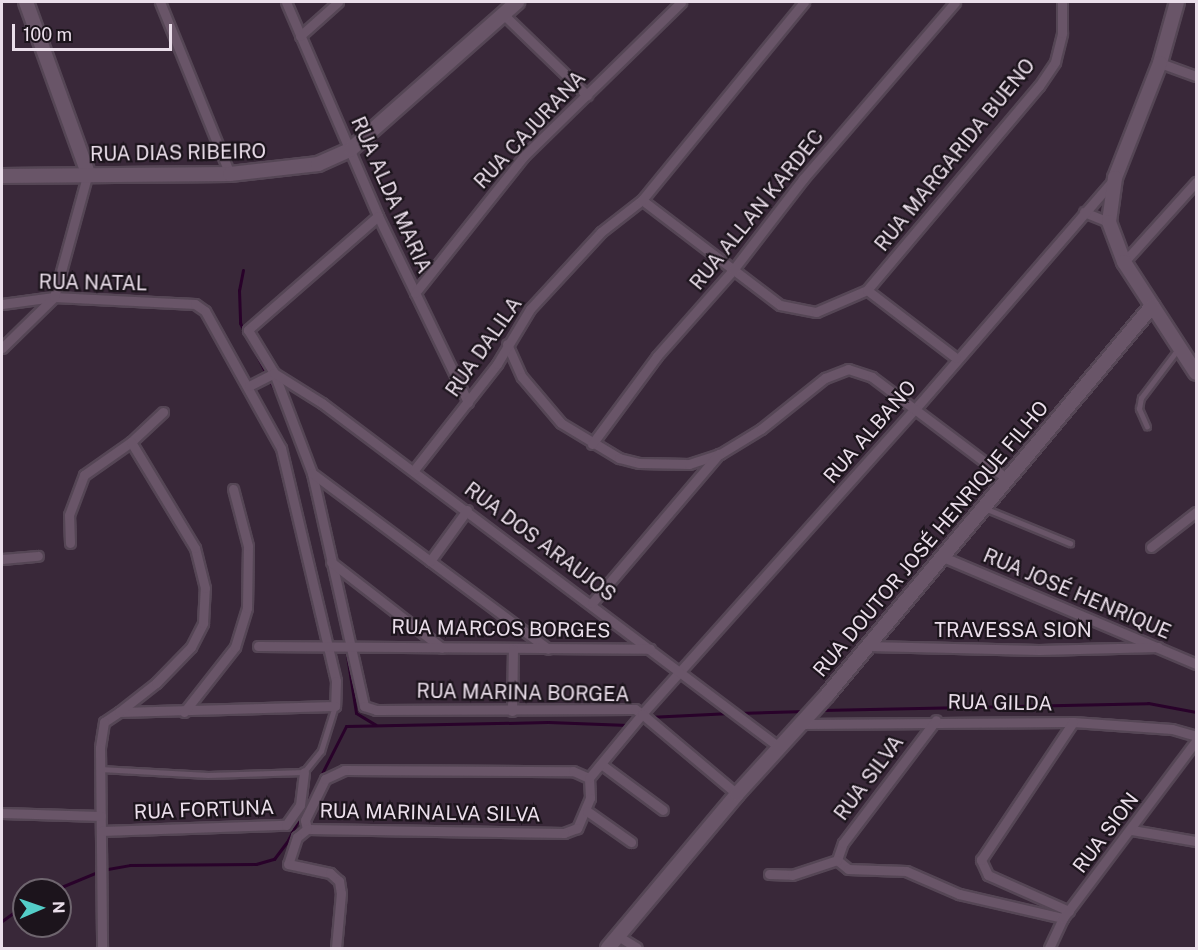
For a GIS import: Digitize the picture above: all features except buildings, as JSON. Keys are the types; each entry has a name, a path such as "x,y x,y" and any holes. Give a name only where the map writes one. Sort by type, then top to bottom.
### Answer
{"street":[{"path":"2,348 54,297 88,173 26,2"},
{"path":"160,2 230,174"},
{"name":"RUA ALDA MARIA","path":"285,2 351,148 378,216 468,402"},
{"path":"300,36 338,2"},
{"name":"RUA DIAS RIBEIRO","path":"2,176 88,173 230,174 318,164 351,148 517,2"},
{"name":"RUA CAJURANA","path":"416,292 511,171 681,2"},
{"path":"804,2 642,200 780,305 796,311 816,312 867,290 956,358"},
{"name":"RUA ALLAN KARDEC","path":"591,444 657,356 732,270 803,179 955,2"},
{"name":"RUA MARGARIDA BUENO","path":"867,290 1039,86 1055,62 1062,33 1062,2"},
{"path":"1177,2 1160,63 1115,178 1109,222 1124,262 1179,348 1194,365"},
{"path":"503,14 587,95"},
{"path":"1160,63 1197,76"},
{"name":"RUA ALBANO","path":"682,673 1115,178"},
{"path":"1124,262 1197,182"},
{"name":"RUA DALILA","path":"414,470 468,402 530,309 601,232 642,200"},
{"path":"1084,212 1109,222"},
{"path":"350,645 312,473 272,374 248,330 378,216"},
{"name":"RUA NATAL","path":"2,304 54,297 195,304 205,311 251,384"},
{"name":"RUA DOUTOR JOSÉ HENRIQUE FILHO","path":"608,948 737,794 810,715 1152,306"},
{"path":"507,344 522,377 561,423 591,444 619,458 655,464 689,464 720,454 760,429 839,369 861,371 872,377 1006,478"},
{"path":"119,712 184,712 335,706 336,681 329,646 287,468 251,384 272,374"},
{"name":"RUA DOS ARAUJOS","path":"272,374 414,470 779,747"},
{"path":"70,543 69,515 84,475 131,442 163,412"},
{"path":"102,948 100,769 104,722 175,664 191,647 203,623 205,588 195,548 131,442"},
{"path":"592,603 720,454"},
{"path":"312,473 548,649"},
{"path":"184,712 235,647 247,608 248,546 233,489"},
{"path":"430,561 467,510"},
{"path":"1150,547 1197,512"},
{"path":"2,559 38,556"},
{"name":"RUA JOSÉ HENRIQUE","path":"943,557 1197,664"},
{"path":"331,562 442,648"},
{"name":"RUA MARINA BORGEA","path":"350,645 364,706 383,710 635,709 641,719 682,673"},
{"name":"RUA MARCOS BORGES","path":"258,646 650,649"},
{"name":"TRAVESSA SION","path":"868,646 1039,650 1158,647"},
{"path":"512,711 513,649"},
{"name":"RUA GILDA","path":"810,715 1073,722 1172,729 1197,736"},
{"path":"631,843 587,811 589,778 641,719 737,794"},
{"name":"RUA SILVA","path":"837,860 843,843 936,720"},
{"path":"1066,914 988,875 982,867 982,854 1073,722"},
{"name":"RUA SION","path":"1049,948 1066,914 1195,746"},
{"path":"601,764 663,810"},
{"name":"RUA MARINALVA SILVA","path":"587,811 577,828 564,833 307,829 305,820 325,779 344,770 573,771 589,778"},
{"name":"RUA FORTUNA","path":"101,831 286,825 300,805 304,772"},
{"path":"2,813 101,816"},
{"path":"307,829 297,837 288,864 330,873 339,881 341,893 336,948"},
{"path":"1132,830 1197,841"},
{"path":"769,873 792,875 837,860 848,869 906,872 958,894 1066,914"},
{"path":"618,936 637,948"}],"lane":[{"path":"1146,427 1139,410 1141,398 1179,348"},
{"path":"984,508 1070,543"},
{"path":"100,769 208,775 304,772 321,751 335,706"}],"waterway":[{"path":"243,270 239,290 240,323 281,402"},
{"path":"307,472 335,597"},
{"path":"344,636 356,713 376,725"},
{"path":"821,710 1148,703 1196,712"},
{"path":"737,713 806,711"},
{"path":"648,717 731,713"},
{"path":"72,882 102,870 130,865 256,864 274,859 287,842 346,726 548,722 628,725"},
{"path":"2,921 12,914"}]}
